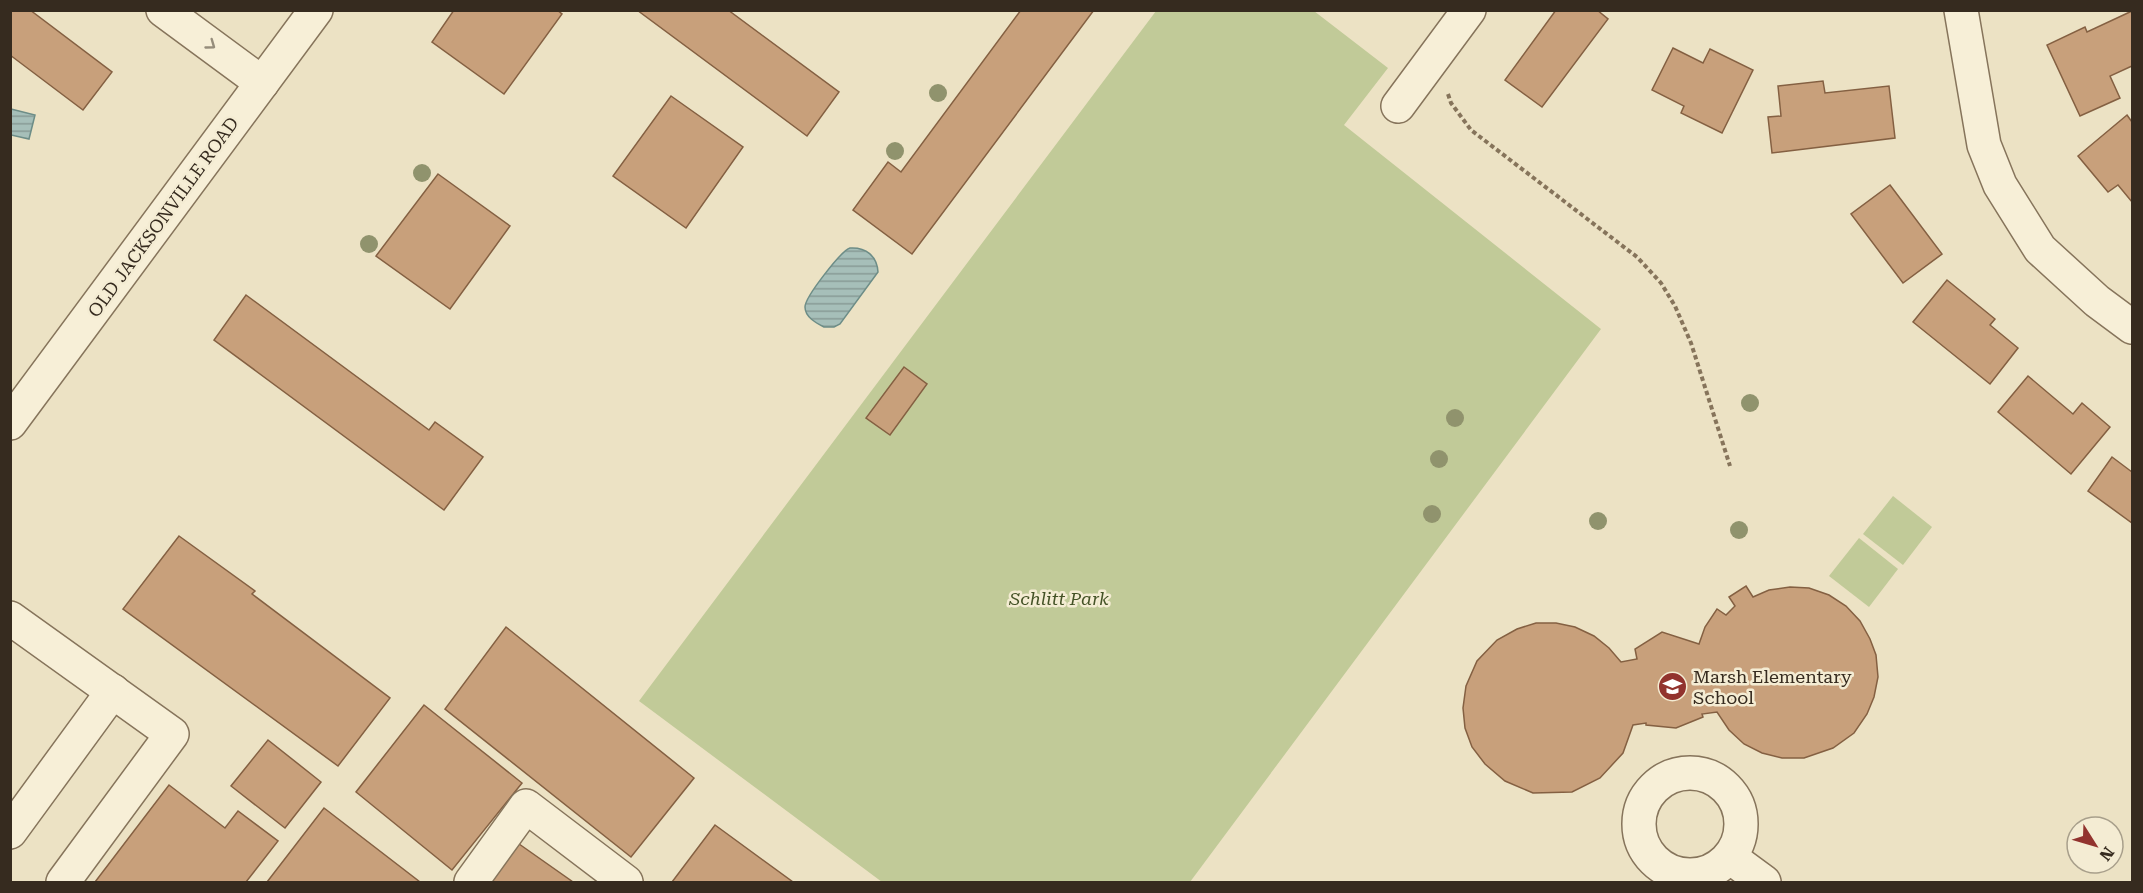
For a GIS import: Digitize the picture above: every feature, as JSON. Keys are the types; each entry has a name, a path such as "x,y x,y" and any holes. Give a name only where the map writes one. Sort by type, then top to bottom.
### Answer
{"street":[{"path":"163,10 262,83"},
{"path":"1398,106 1469,10"},
{"path":"1961,10 1984,145 2000,185 2040,249 2097,301 2133,327"},
{"name":"OLD JACKSONVILLE ROAD","path":"10,423 262,83 301,16"},
{"path":"14,628 113,691 172,734 63,882"},
{"path":"10,832 113,691"},
{"path":"471,882 526,806 626,882"},
{"path":"1730,857 1764,882"}],"path":[{"path":"1448,93 1451,103 1471,130 1637,257 1661,283 1675,306 1691,343 1730,466"}],"green space":[{"name":"Schlitt Park","path":"1156,11 1314,11 1388,68 1344,125 1601,329 1190,882 882,882 639,701"},
{"path":"1893,496 1932,527 1903,565 1863,534"},
{"path":"1859,538 1898,569 1869,607 1829,576"}],"water":[{"path":"11,109 35,115 29,139 11,135"},
{"path":"850,248 861,249 870,254 878,272 840,324 834,327 824,327 809,317 805,307 817,285 832,265"}],"building":[{"path":"10,10 30,10 112,72 83,110 10,55"},
{"path":"454,10 557,10 562,14 504,94 432,42"},
{"path":"637,10 728,10 839,92 807,136"},
{"path":"1021,10 1094,10 912,254 853,210 888,162 901,172"},
{"path":"1556,10 1597,10 1608,19 1542,107 1505,80"},
{"path":"2132,11 2132,66 2110,76 2120,98 2080,116 2047,45 2085,27 2087,32"},
{"path":"1673,48 1703,63 1710,49 1753,70 1722,133 1681,113 1684,106 1652,90"},
{"path":"1823,81 1825,93 1889,86 1895,138 1772,153 1768,117 1781,116 1778,86"},
{"path":"671,96 743,147 686,228 613,176"},
{"path":"2127,115 2132,122 2132,202 2118,185 2108,192 2078,156"},
{"path":"438,174 510,226 450,309 376,256"},
{"path":"1890,185 1942,254 1903,283 1851,214"},
{"path":"1947,280 1995,319 1990,325 2018,348 1990,384 1913,322"},
{"path":"246,295 429,430 435,422 483,457 444,510 214,340"},
{"path":"904,367 927,384 890,435 866,418"},
{"path":"2028,376 2073,414 2082,403 2110,427 2071,474 1998,412"},
{"path":"2112,457 2132,472 2132,523 2088,491"},
{"path":"179,536 255,591 252,594 390,698 338,766 123,609"},
{"path":"1746,586 1753,597 1769,590 1790,587 1809,588 1829,595 1846,606 1860,621 1870,639 1876,655 1878,677 1874,697 1867,714 1854,733 1833,748 1804,758 1782,758 1762,753 1744,744 1729,730 1717,712 1702,714 1703,717 1676,728 1646,725 1646,723 1633,725 1623,753 1600,778 1572,792 1533,793 1505,781 1485,764 1472,747 1465,728 1463,708 1466,686 1477,661 1497,640 1517,629 1536,623 1556,623 1575,627 1594,636 1621,662 1637,659 1635,649 1662,632 1699,644 1705,627 1717,609 1726,615 1735,606 1729,597"},
{"path":"506,627 694,778 631,857 445,709"},
{"path":"424,705 522,783 452,870 356,792"},
{"path":"268,740 321,782 285,828 231,786"},
{"path":"169,785 225,828 238,811 278,841 246,882 95,882"},
{"path":"324,808 420,882 267,882"},
{"path":"715,825 793,882 672,882"},
{"path":"512,839 573,882 481,882"}],"place":[{"name":"Marsh Elementary School","path":"1672,686"}]}
